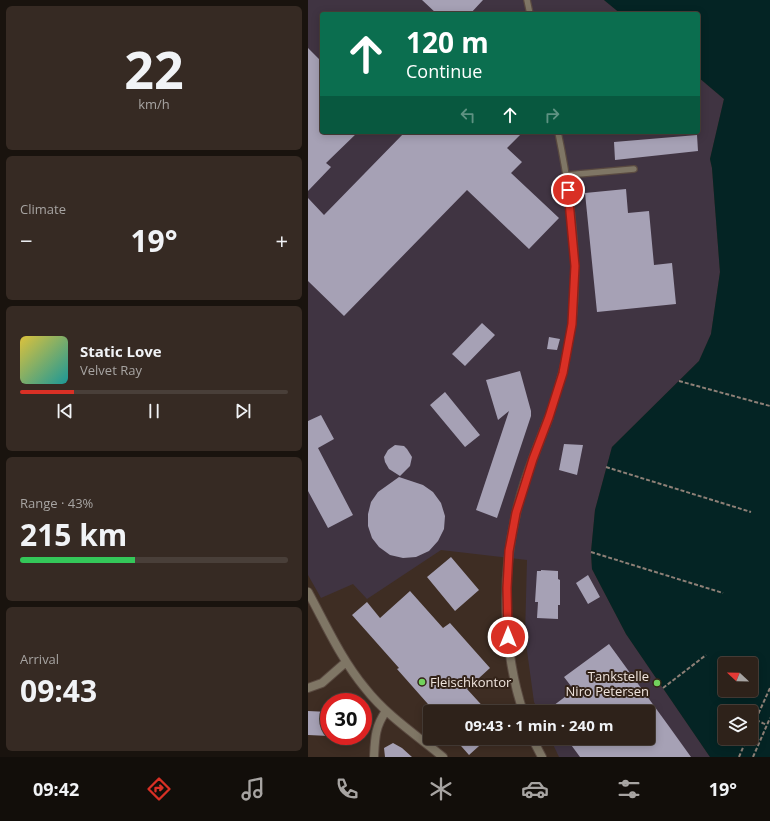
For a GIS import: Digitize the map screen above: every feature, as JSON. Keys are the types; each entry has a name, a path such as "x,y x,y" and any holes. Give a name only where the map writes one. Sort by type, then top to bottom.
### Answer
{"street":[{"path":"521,705 512,668 508,637 507,588 509,551 516,513 533,459 549,417"},
{"path":"308,592 346,662 365,688 386,711 443,757"},
{"path":"308,688 322,684 346,662"},
{"path":"374,757 375,736 378,723 386,711"},
{"path":"536,745 542,757"}],"lane":[{"path":"527,0 530,12"},
{"path":"549,417 563,373 572,324 575,266 567,175 558,134"},
{"path":"567,175 634,169"}],"path":[{"path":"679,381 770,406"},
{"path":"606,467 751,512"},
{"path":"591,552 723,593"},
{"path":"663,688 706,655"},
{"path":"758,715 770,688"},
{"path":"752,757 770,718"},
{"path":"758,721 767,725"},
{"path":"739,757 744,745"}],"shaded area":[{"path":"308,0 604,0 619,12 320,12 320,134 700,134 700,79 724,99 710,159 720,272 711,334 699,361 612,447 595,510 591,552 592,569 626,634 710,757 559,757 553,745 655,745 655,705 536,705 525,636 527,560 441,550 367,599 353,584 321,598 308,575"}],"water":[{"path":"604,0 770,0 770,757 710,757 626,634 592,569 591,552 595,510 612,447 699,361 711,334 720,272 710,159 724,99 700,79 700,12 619,12"}],"building":[{"path":"422,0 483,0 472,12 435,12"},
{"path":"308,48 320,60 320,134 356,134 326,163 331,167 308,191"},
{"path":"403,134 521,134 507,148 522,162 511,173 559,218 529,249 467,190 344,316 308,281 308,198 324,215"},
{"path":"697,135 698,151 615,160 614,142"},
{"path":"626,189 628,213 649,211 654,265 672,263 676,304 597,312 585,193"},
{"path":"482,323 495,335 465,366 452,354"},
{"path":"549,337 560,339 557,350 547,349"},
{"path":"520,371 531,416 497,518 476,510 509,411 498,420 486,380"},
{"path":"445,392 480,435 465,447 430,405"},
{"path":"321,415 334,439 318,448 353,515 328,528 308,491 308,421"},
{"path":"564,444 583,445 577,475 559,470"},
{"path":"395,445 404,446 412,457 410,466 400,476 389,469 384,457 388,450"},
{"path":"399,477 423,485 433,492 441,503 445,516 444,529 438,541 429,551 416,557 403,558 390,555 379,547 372,538 368,526 368,514 371,502 378,492"},
{"path":"451,557 479,590 455,611 427,577"},
{"path":"537,571 558,571 558,579 560,580 560,605 558,605 558,619 537,618 538,602 535,602"},
{"path":"588,575 600,597 588,604 576,583"},
{"path":"410,591 443,628 450,623 490,668 467,689 482,705 429,705 397,669 399,668 352,615 367,602 380,618"},
{"path":"609,644 653,705 554,705 574,690 564,677"},
{"path":"655,707 691,757 580,757 571,745 655,745"},
{"path":"308,711 320,712 320,736 308,735"},
{"path":"393,743 402,748 412,757 385,757 384,748"},
{"path":"460,745 480,745 469,755"}],"place":[{"name":"Fleischkontor","path":"422,682"},
{"name":"Tankstelle Niro Petersen","path":"657,683"}],"route":[{"path":"508,637 507,588 509,551 516,513 563,373 572,324 575,266 568,190"}]}
